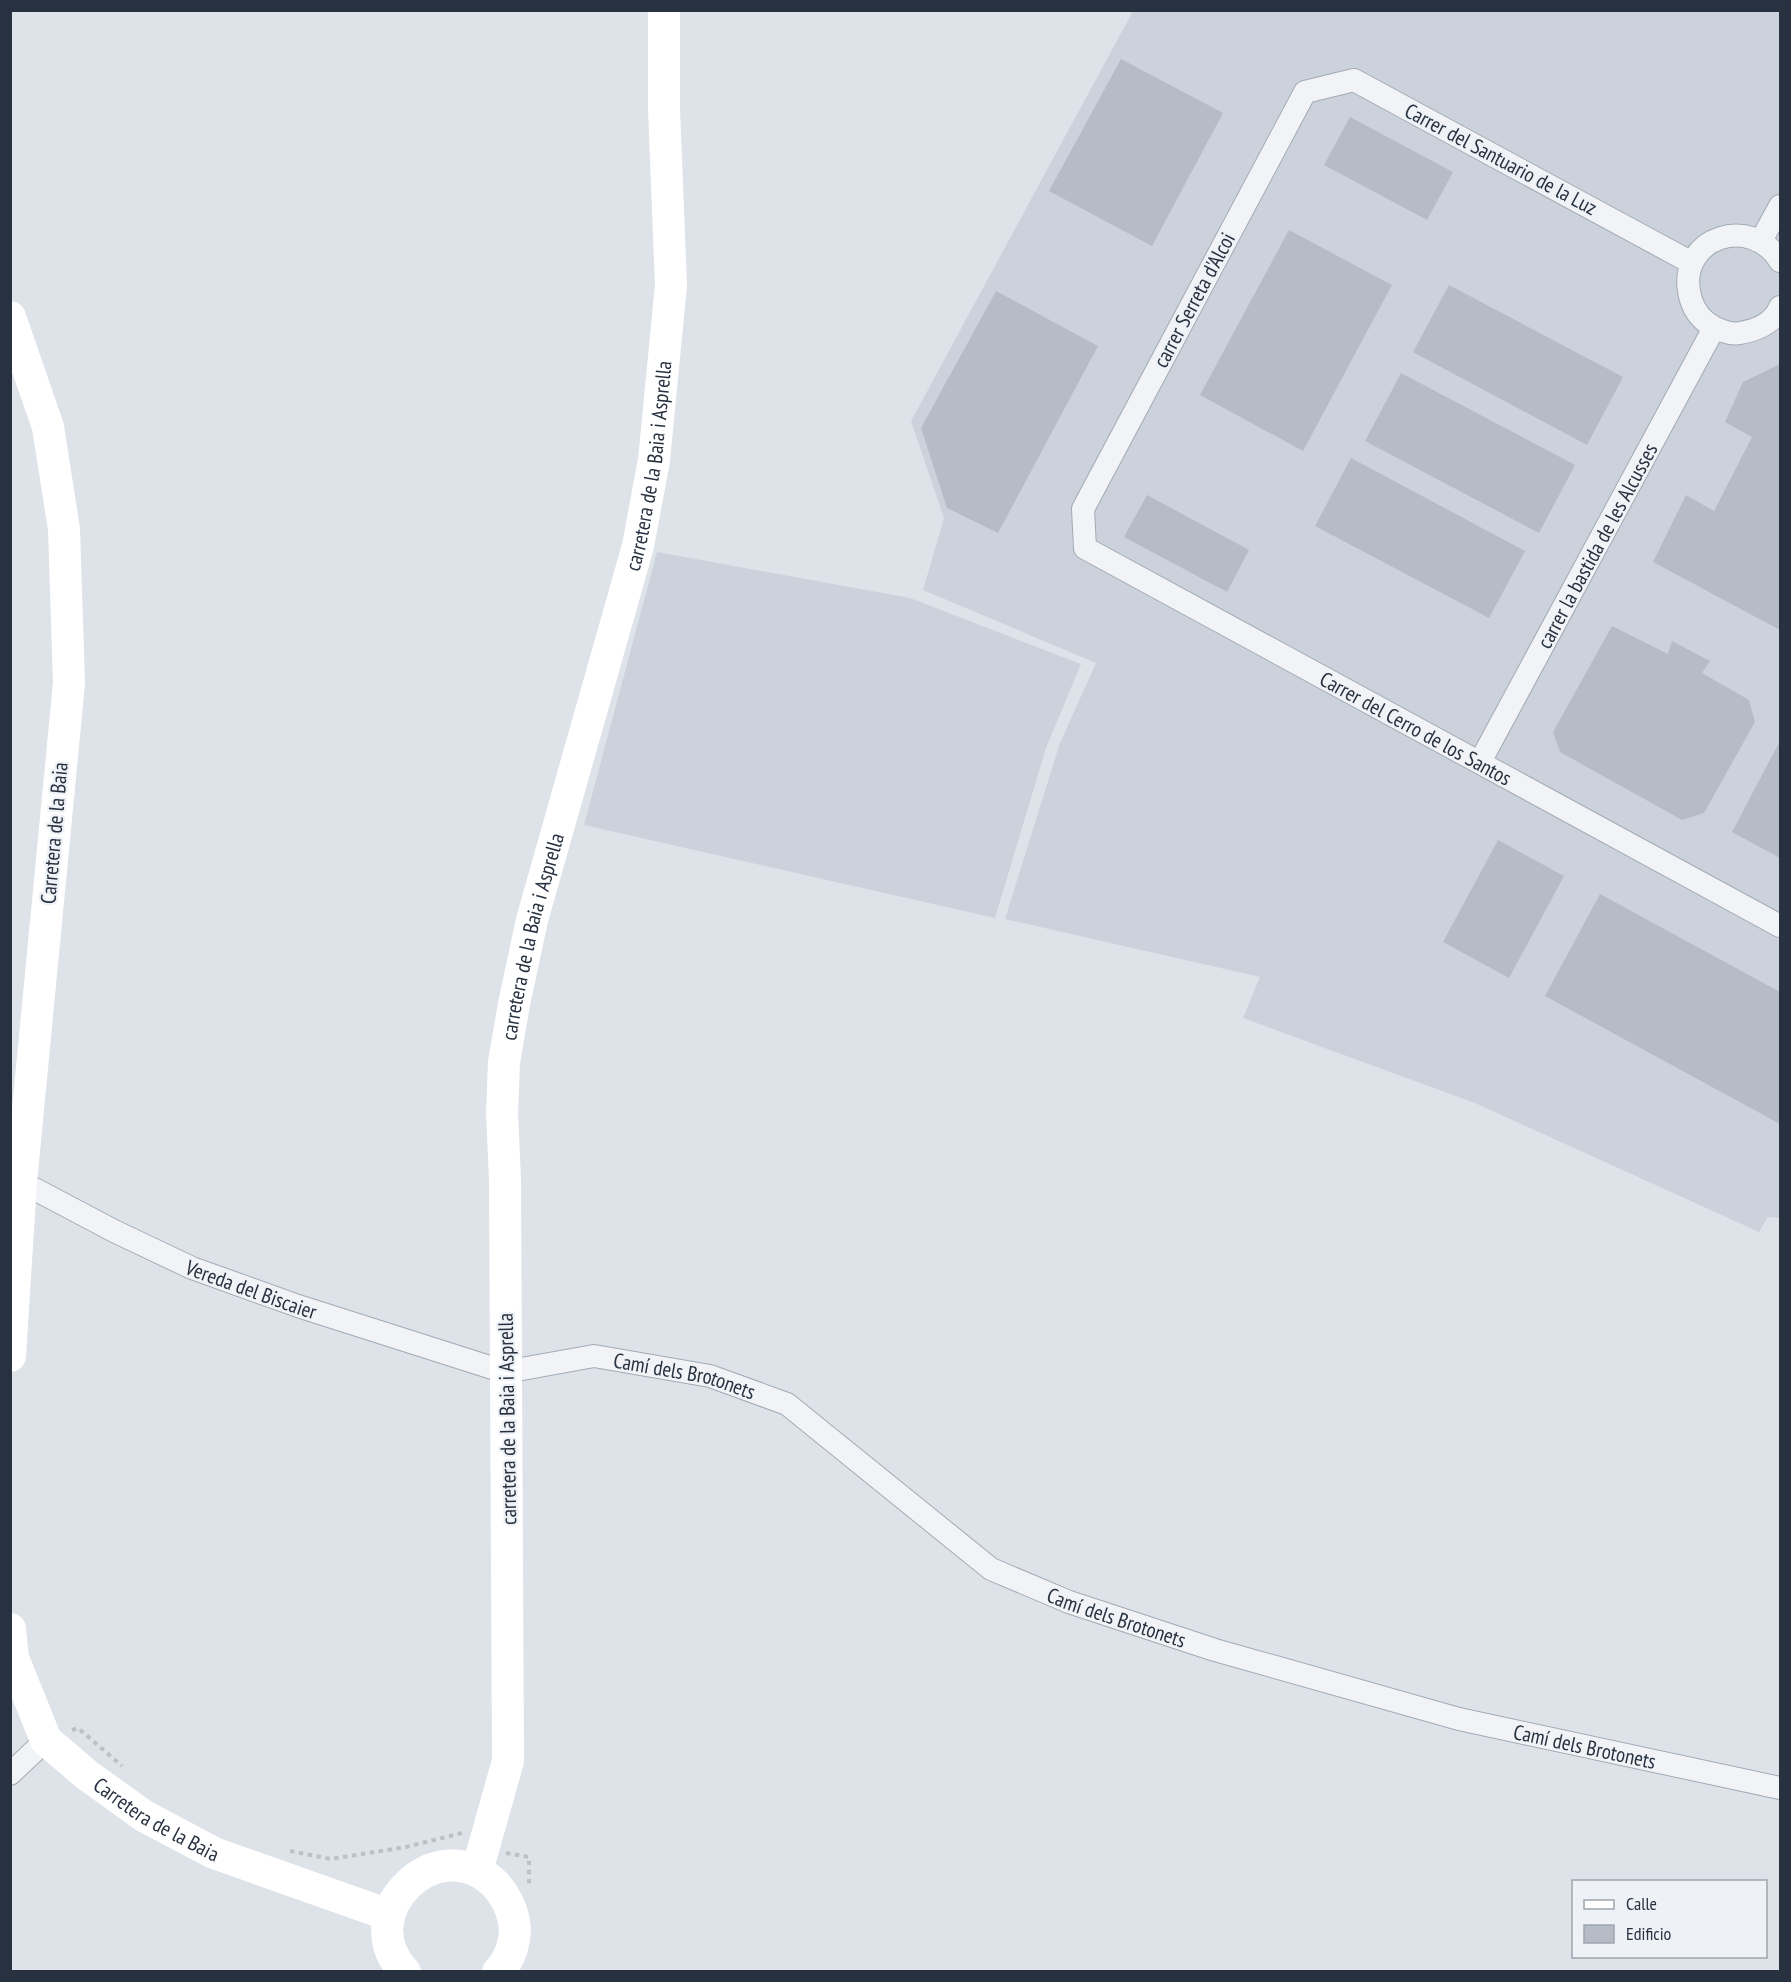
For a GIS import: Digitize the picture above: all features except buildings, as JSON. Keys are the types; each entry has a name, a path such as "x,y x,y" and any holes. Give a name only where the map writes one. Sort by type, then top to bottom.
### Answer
{"main road":[{"name":"carretera de la Baia i Asprella","path":"477,1871 508,1761 505,1179 502,1113 504,1062 532,920 635,557 654,460 671,285 664,109 664,10"},
{"name":"Carretera de la Baia","path":"10,317 48,427 61,506 64,529 69,683 16,1179 10,1356"},
{"name":"Carretera de la Baia","path":"10,1629 13,1658 46,1740 87,1775 144,1816 204,1848 389,1915"},
{"path":"405,1971 392,1952 389,1938 389,1915 394,1903 403,1888 418,1875 435,1868 454,1866 477,1871 489,1879 503,1892 513,1914 514,1940 511,1951 498,1971"}],"street":[{"name":"Carrer del Santuario de la Luz","path":"1305,92 1354,80 1692,263"},
{"name":"carrer Serreta d'Alcoi","path":"1083,509 1305,92"},
{"path":"1761,241 1780,206"},
{"path":"1780,261 1774,252 1761,241 1741,235 1722,237 1704,248 1692,263 1687,281 1691,302 1700,317 1714,328 1736,334 1761,328 1780,310"},
{"name":"carrer la bastida de les Alcusses","path":"1480,762 1714,328"},
{"name":"Carrer del Cerro de los Santos","path":"1083,509 1085,548 1780,927"},
{"name":"Vereda del Biscaier","path":"16,1179 114,1231 192,1268 298,1306 505,1372"},
{"name":"Camí dels Brotonets","path":"505,1372 594,1356 710,1376 788,1404 991,1569 1069,1602 1215,1650 1458,1719 1780,1788"},
{"path":"10,1774 46,1740"}],"path":[{"path":"46,1740 78,1728 128,1771"},
{"path":"288,1850 331,1859 406,1847 460,1832"}],"shaded area":[{"path":"1133,11 1780,11 1780,1218 1768,1217 1759,1232 1475,1103 1243,1018 1260,977 1005,919 1060,743 1096,663 923,590 944,518 911,421"},
{"path":"657,552 910,598 1081,664 1046,748 995,918 584,825"}]}
